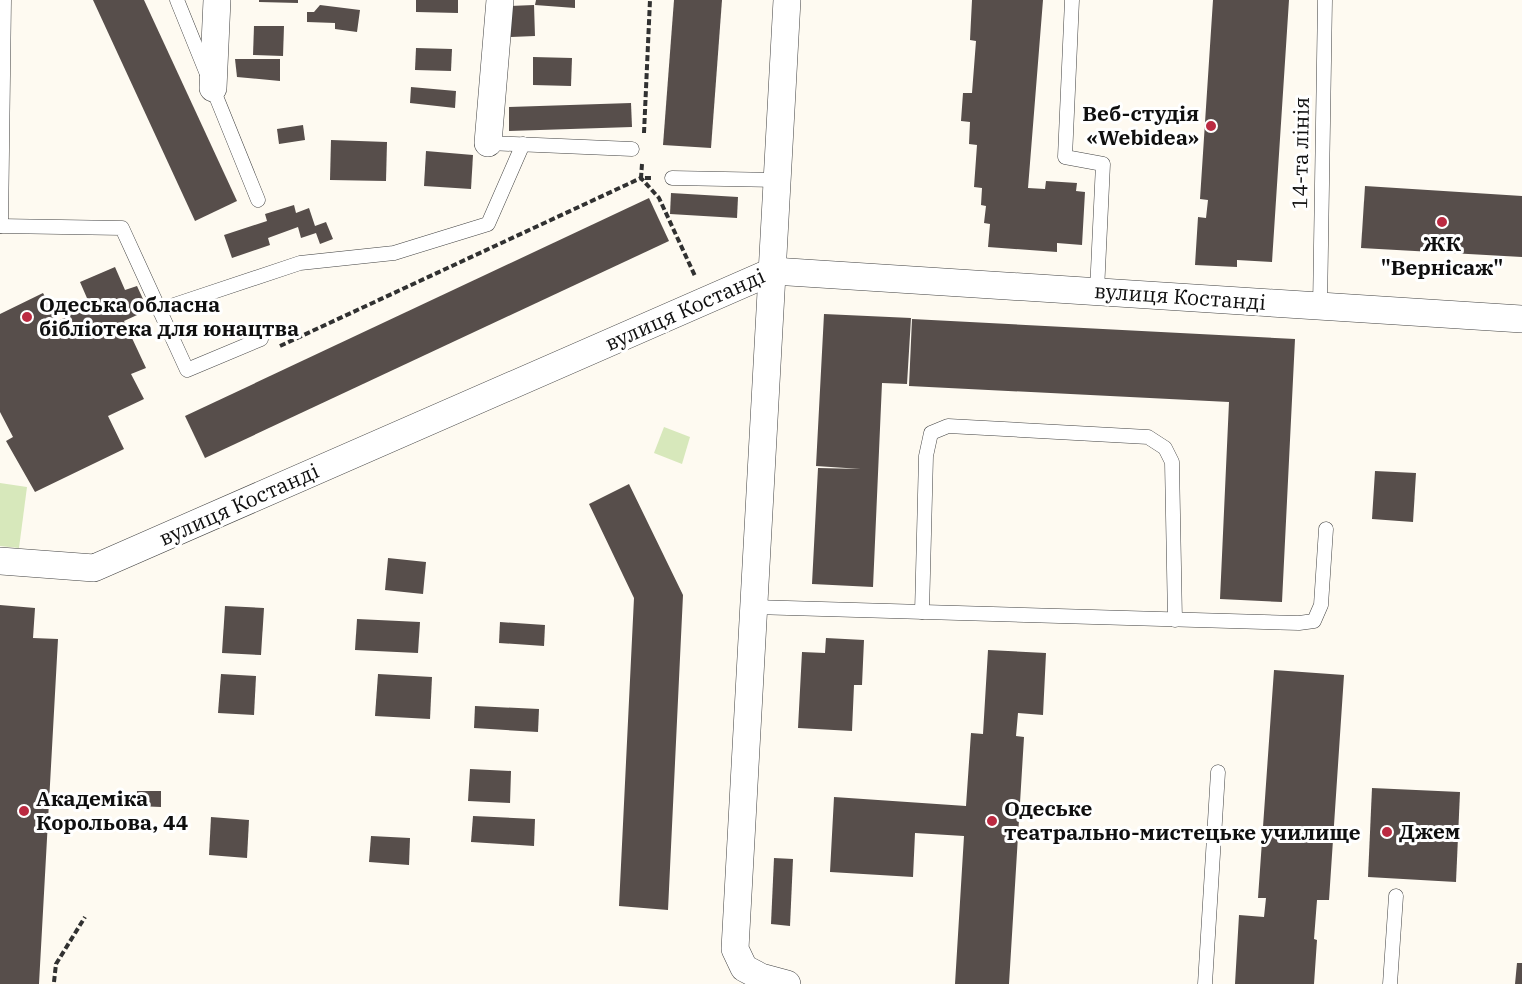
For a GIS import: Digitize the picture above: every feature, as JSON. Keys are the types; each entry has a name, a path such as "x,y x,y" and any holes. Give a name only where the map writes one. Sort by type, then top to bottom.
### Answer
{"street":[{"path":"213,88 217,0"},
{"path":"488,143 500,0"},
{"path":"787,0 735,949 744,968 761,977 787,984"},
{"name":"вулиця Костанді","path":"0,561 94,568 773,271 1522,319"}],"lane":[{"path":"4,0 1,226 122,228 187,370 261,339"},
{"path":"177,0 258,200"},
{"path":"1072,0 1065,157 1103,164 1097,291"},
{"name":"14-та лінія","path":"1320,307 1325,0"},
{"path":"488,143 632,149"},
{"path":"159,310 300,263 394,253 488,224 523,144"},
{"path":"672,178 777,180"},
{"path":"922,612 926,456 932,433 948,426 1148,436 1165,448 1172,462 1175,620"},
{"path":"754,607 1175,620 1299,623 1314,621 1321,605 1326,529"},
{"path":"1205,984 1218,772"},
{"path":"1390,984 1396,896"}],"path":[{"path":"643,138 650,0"},
{"path":"642,159 641,178 659,198 706,300"},
{"path":"261,339 267,352 641,178 672,178"},
{"path":"54,982 56,964 85,917"}],"green space":[{"path":"664,427 690,437 682,464 654,453"},
{"path":"0,483 27,487 19,548 0,546"}],"building":[{"path":"93,0 144,0 237,201 195,221"},
{"path":"259,0 298,0 298,3 259,2"},
{"path":"416,0 458,0 458,13 416,12"},
{"path":"536,0 575,0 575,8 535,5"},
{"path":"674,0 722,0 711,148 663,145"},
{"path":"972,0 1043,0 1028,188 1045,189 1046,181 1077,183 1076,191 1085,192 1082,245 1057,243 1057,252 988,247 990,224 984,223 986,206 981,205 982,188 974,187 977,145 969,144 970,122 961,121 963,93 972,93 976,41 970,40"},
{"path":"1213,0 1289,0 1272,262 1237,260 1237,267 1195,265 1198,217 1206,218 1208,200 1200,199"},
{"path":"320,5 360,10 357,32 335,29 335,23 307,22 307,12 314,12"},
{"path":"534,5 535,36 511,37 510,6"},
{"path":"254,26 284,26 283,56 253,55"},
{"path":"416,48 452,49 451,71 415,70"},
{"path":"533,57 572,58 571,86 533,85"},
{"path":"235,59 280,59 280,81 237,77"},
{"path":"411,87 456,91 455,108 410,103"},
{"path":"631,103 632,127 509,131 509,107"},
{"path":"303,125 305,140 279,144 277,129"},
{"path":"331,140 387,142 386,181 330,180"},
{"path":"426,151 473,155 471,189 424,186"},
{"name":"ЖК \"Вернісаж\"","path":"1365,186 1522,196 1522,257 1361,248"},
{"path":"671,193 738,197 737,218 670,214"},
{"path":"649,198 669,241 205,458 185,416"},
{"path":"294,205 296,213 309,208 315,226 326,222 333,239 320,244 316,233 301,238 298,227 268,238 270,245 232,258 224,235 267,221 265,214"},
{"path":"115,267 125,290 137,286 148,310 124,321 146,368 131,374 144,399 108,416 124,449 35,492 6,441 13,437 0,412 0,314 43,293 58,321 90,305 80,282"},
{"path":"824,314 911,318 907,384 882,383 873,587 812,584 818,468 861,469 816,466"},
{"path":"912,319 1295,339 1282,602 1220,599 1229,402 909,386"},
{"path":"1375,471 1416,473 1413,522 1372,519"},
{"path":"629,484 683,595 668,910 619,906 634,598 589,504"},
{"path":"388,558 426,562 423,594 385,590"},
{"name":"Академіка Корольова, 44","path":"0,605 35,608 33,638 58,639 39,984 0,984"},
{"path":"225,606 264,608 261,655 222,653"},
{"path":"357,619 420,622 418,653 355,650"},
{"path":"500,622 545,625 544,646 499,643"},
{"path":"826,638 864,640 862,685 854,685 852,731 798,728 802,652 825,653"},
{"name":"Одеське театрально-мистецьке училище","path":"988,650 1046,653 1043,715 1018,713 1016,736 1024,737 1009,984 955,984 964,836 915,833 913,877 830,872 834,797 966,806 971,733 983,734"},
{"path":"1274,670 1344,675 1329,900 1317,900 1314,984 1235,984 1239,915 1264,917 1266,898 1258,898"},
{"path":"221,674 256,676 254,715 218,713"},
{"path":"378,674 432,677 430,719 375,716"},
{"path":"475,706 539,709 538,732 474,728"},
{"path":"470,769 511,771 510,803 468,801"},
{"path":"1372,788 1460,792 1456,882 1368,877"},
{"path":"137,791 161,791 161,807 137,806"},
{"path":"473,816 535,819 534,846 471,842"},
{"path":"211,817 249,820 247,858 209,855"},
{"path":"371,836 410,838 409,865 369,862"},
{"path":"774,858 793,859 790,926 771,924"},
{"path":"1517,963 1522,963 1522,984 1515,984"}],"place":[{"name":"Веб-студія «Webidea»","path":"1211,126"},
{"name":"ЖК \"Вернісаж\"","path":"1442,222"},
{"name":"Одеська обласна бібліотека для юнацтва","path":"27,317"},
{"name":"Академіка Корольова, 44","path":"24,811"},
{"name":"Одеське театрально-мистецьке училище","path":"992,821"},
{"name":"Джем","path":"1387,832"}]}
